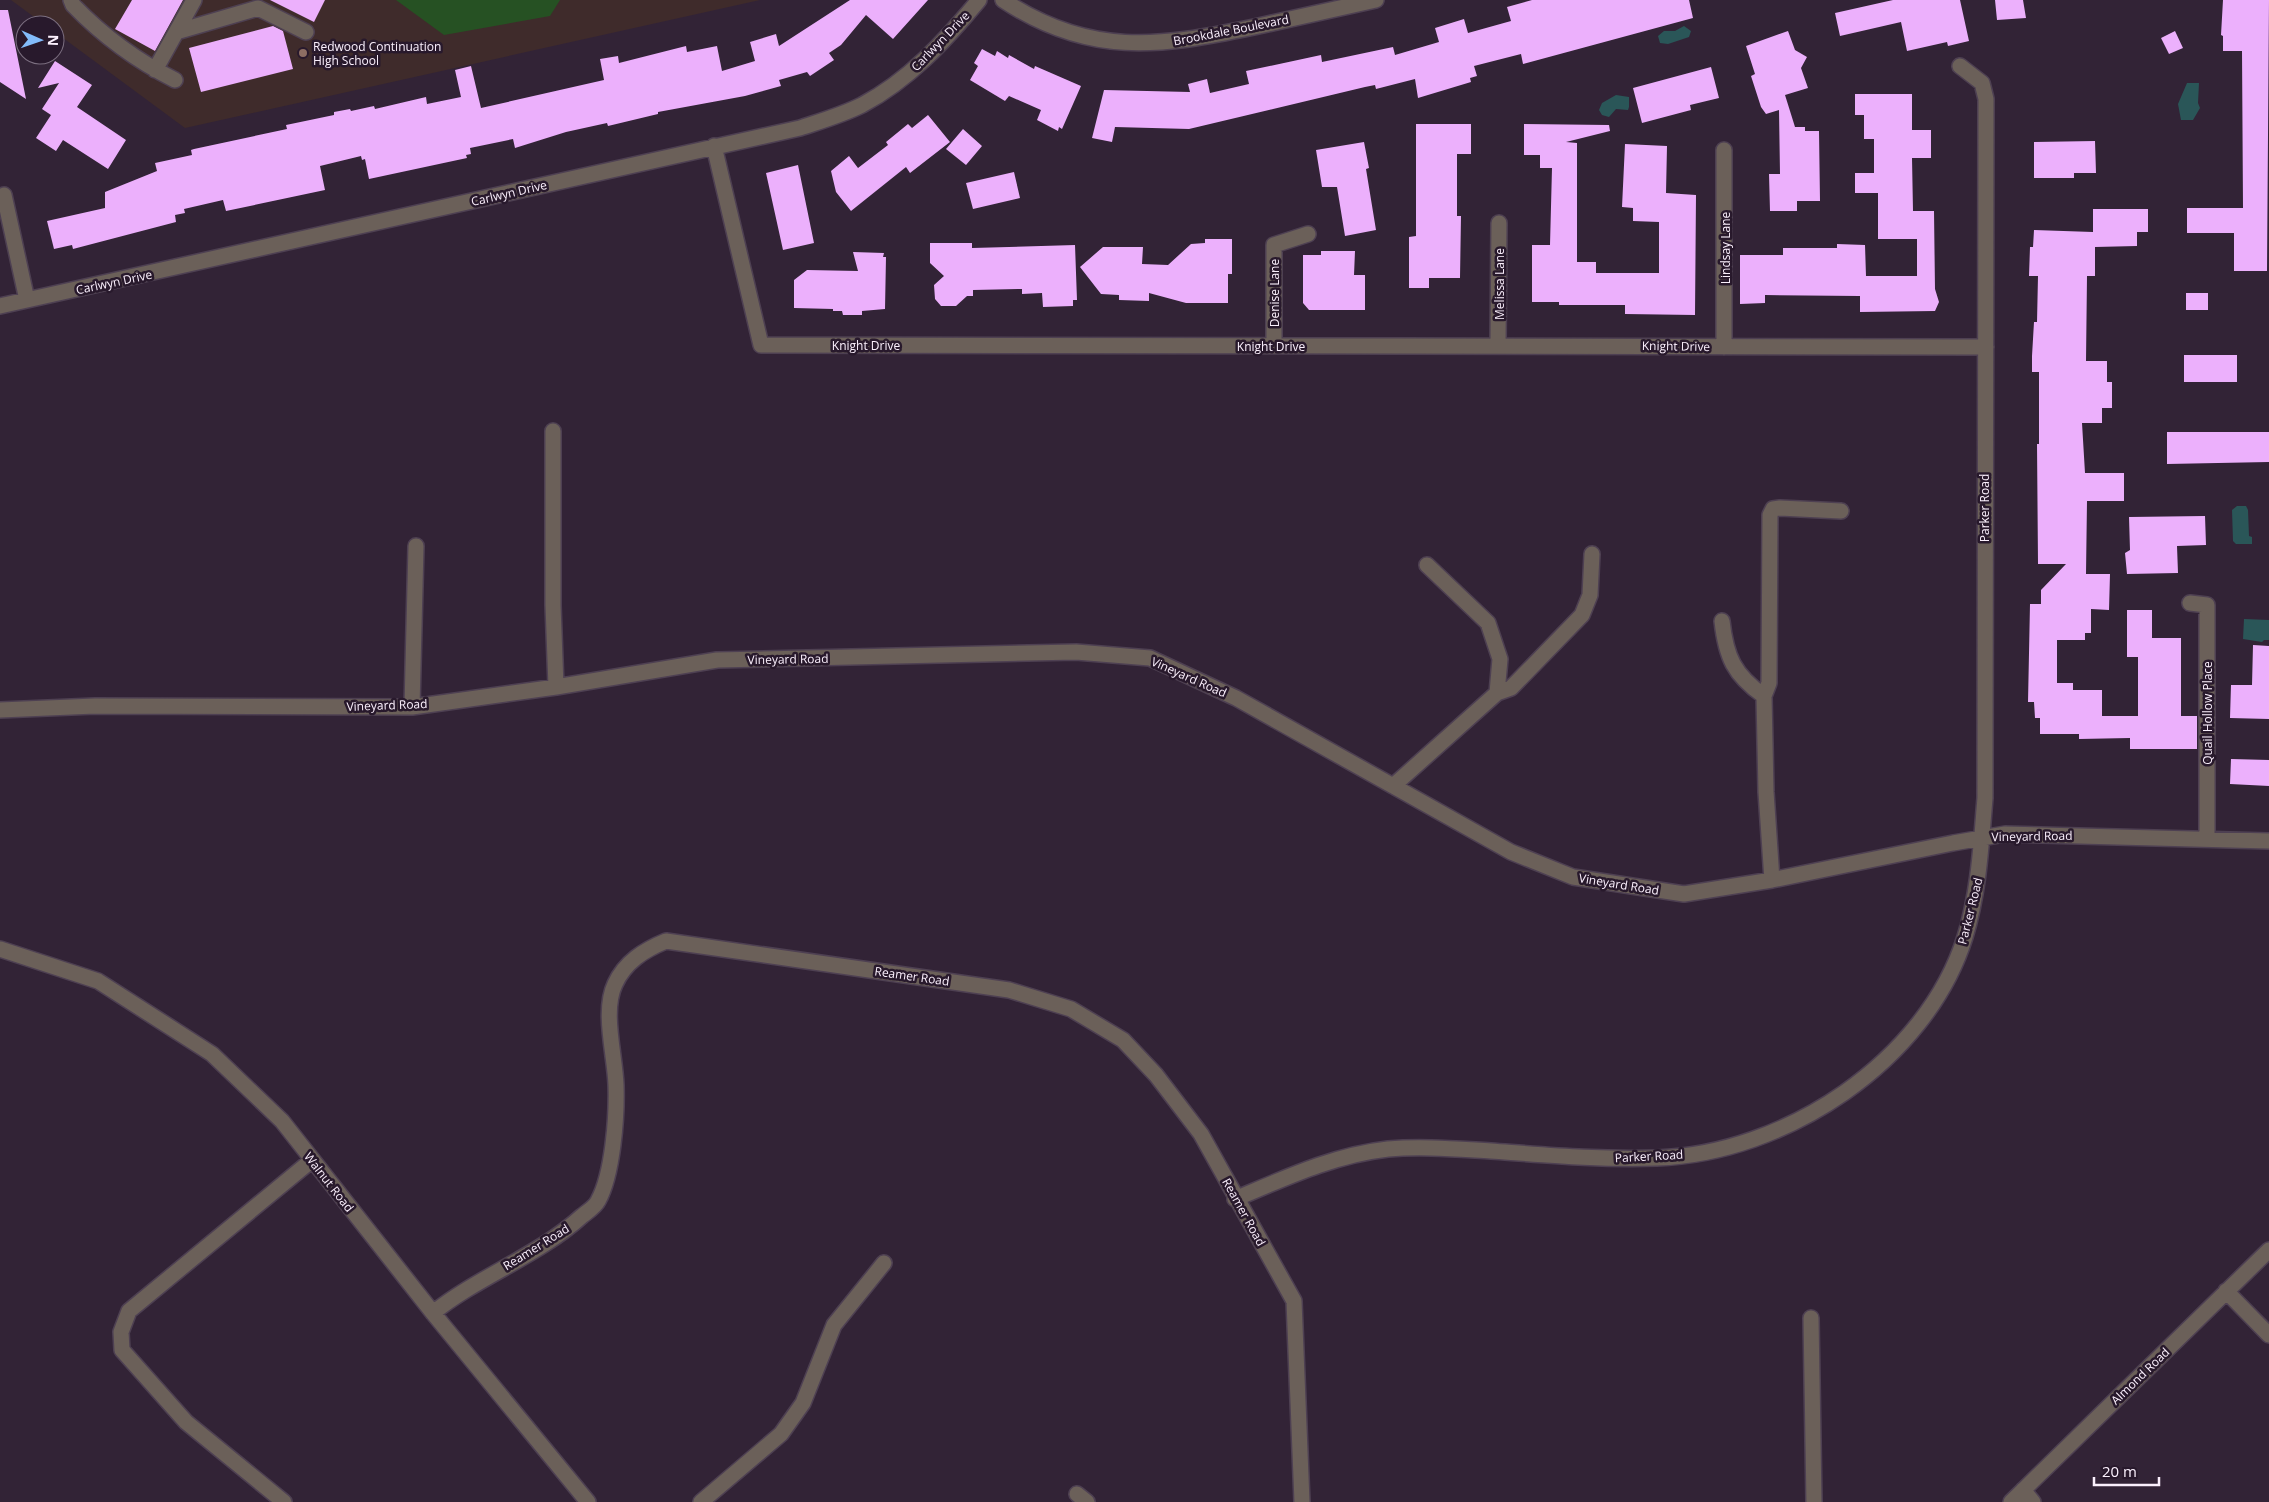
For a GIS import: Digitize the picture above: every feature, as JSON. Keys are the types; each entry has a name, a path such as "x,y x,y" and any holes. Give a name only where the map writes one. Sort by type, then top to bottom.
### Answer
{"street":[{"path":"71,0 72,5 96,29 155,70 175,80"},
{"path":"155,70 194,0"},
{"name":"Carlwyn Drive","path":"0,306 800,128 861,105 890,88 918,67 943,42 978,0"},
{"name":"Brookdale Boulevard","path":"1003,0 1026,15 1075,34 1104,41 1135,44 1190,40 1376,0"},
{"path":"176,32 260,4 306,32"},
{"name":"Parker Road","path":"1236,1199 1319,1164 1387,1149 1435,1147 1604,1159 1659,1158 1710,1151 1756,1138 1798,1120 1836,1099 1868,1074 1909,1033 1940,991 1965,938 1979,878 1984,837 1986,99 1982,84 1960,66"},
{"name":"Knight Drive","path":"714,146 761,345 1986,347"},
{"name":"Lindsay Lane","path":"1724,150 1724,347"},
{"path":"4,195 27,300"},
{"name":"Melissa Lane","path":"1498,223 1498,345"},
{"name":"Denise Lane","path":"1274,346 1274,245 1308,234"},
{"path":"553,431 553,605 556,686"},
{"path":"1772,880 1766,792 1764,696 1769,683 1770,515 1773,509 1780,508 1841,511"},
{"path":"412,706 416,546"},
{"path":"1392,786 1497,693 1511,688 1582,615 1590,595 1592,554"},
{"path":"1427,566 1488,623 1500,659 1497,693"},
{"name":"Quail Hollow Place","path":"2190,603 2207,605 2207,839"},
{"path":"1722,621 1728,656 1747,685 1764,696"},
{"name":"Vineyard Road","path":"0,710 95,706 412,706 556,686 717,660 1076,652 1150,658 1236,698 1511,852 1573,877 1684,894 1772,880 1984,837 2026,833 2269,841"},
{"name":"Reamer Road","path":"433,1313 455,1296 565,1231 598,1202 611,1161 616,1087 609,1008 615,984 628,964 645,950 666,942 1009,990 1071,1009 1123,1040 1156,1075 1201,1134 1294,1301 1302,1502"},
{"name":"Walnut Road","path":"0,949 98,981 212,1054 282,1121 433,1313 588,1502"},
{"path":"284,1502 186,1422 122,1350 121,1332 129,1311 312,1160"},
{"name":"Almond Road","path":"2010,1502 2028,1496 2226,1291 2269,1250"},
{"path":"701,1502 781,1434 803,1403 834,1325 884,1263"},
{"path":"2226,1291 2269,1335"},
{"path":"1811,1318 1814,1502"}],"shaded area":[{"name":"Redwood Continuation High School","path":"11,0 760,0 185,128 65,39 65,15 31,15"},
{"path":"1684,26 1691,31 1689,37 1668,44 1660,43 1658,36 1664,31 1675,31"},
{"path":"2187,83 2199,83 2198,103 2200,108 2193,120 2181,120 2178,104"},
{"path":"1616,95 1629,97 1628,110 1616,109 1609,117 1602,115 1599,110 1602,103"},
{"path":"2237,506 2246,506 2248,510 2249,536 2252,537 2252,544 2236,544 2233,541 2232,510"},
{"path":"2244,619 2269,620 2269,640 2262,642 2243,639"}],"green space":[{"path":"396,0 560,0 550,16 444,35"}],"building":[{"path":"132,0 183,0 155,51 115,29"},
{"path":"270,0 325,0 314,22"},
{"path":"850,0 928,0 893,39 866,15 841,45 829,53 834,60 810,76 807,72 779,80 781,86 745,96 658,112 658,114 608,126 607,123 566,132 515,148 513,139 470,148 471,154 466,155 467,158 369,179 365,159 362,160 361,156 320,166 325,190 226,211 223,200 184,209 185,213 175,215 176,222 73,249 72,245 54,249 47,221 105,208 105,192 157,171 155,163 192,155 191,150 194,149 287,129 286,125 334,115 334,112 350,109 351,111 374,106 375,109 426,97 427,104 461,97 455,70 471,66 481,108 604,80 600,59 618,56 619,63 686,46 687,52 717,46 722,71 755,61 750,42 776,34 779,46"},
{"path":"1532,0 1689,0 1693,18 1523,64 1521,54 1474,66 1477,76 1470,78 1471,82 1418,98 1415,79 1376,89 1375,85 1365,87 1189,129 1115,127 1112,142 1092,138 1104,90 1190,92 1188,84 1207,79 1210,93 1249,84 1246,71 1321,55 1322,62 1393,47 1395,55 1439,42 1435,28 1464,19 1468,33 1511,21 1507,7"},
{"path":"1893,0 1960,0 1969,41 1948,46 1947,42 1907,51 1901,22 1840,36 1835,13"},
{"path":"1995,0 2023,0 2026,18 1997,20"},
{"path":"2223,0 2269,0 2267,271 2234,271 2234,233 2187,233 2187,208 2243,208 2242,51 2223,51 2223,36 2221,35"},
{"path":"0,10 8,10 15,45 15,65 19,65 26,99 0,82"},
{"path":"273,26 283,31 293,69 201,92 189,48"},
{"path":"1788,31 1795,50 1807,57 1801,68 1808,88 1785,95 1795,127 1805,127 1805,131 1819,131 1820,201 1797,201 1797,211 1770,211 1769,174 1780,174 1779,110 1766,114 1761,107 1751,76 1755,74 1746,46"},
{"path":"2175,31 2183,48 2169,54 2161,38"},
{"path":"982,49 995,56 997,51 1008,58 1009,55 1034,69 1035,66 1081,86 1062,129 1059,127 1058,131 1037,120 1041,110 1009,96 1005,101 970,80 978,66 974,63"},
{"path":"52,65 61,65 92,85 77,107 126,140 108,169 63,140 56,151 36,138 51,115 42,109 59,83 38,88"},
{"path":"1711,67 1719,98 1690,105 1691,110 1642,123 1633,88"},
{"path":"1855,94 1912,94 1912,130 1931,130 1931,158 1912,158 1913,211 1934,211 1935,289 1939,302 1935,311 1860,312 1860,296 1765,295 1765,303 1740,304 1740,255 1783,255 1783,248 1837,248 1837,244 1865,245 1866,276 1917,276 1917,239 1878,239 1878,193 1855,193 1855,173 1874,173 1874,139 1864,139 1864,115 1855,115"},
{"path":"928,115 950,142 910,173 906,167 851,211 836,192 831,171 849,156 858,168 888,145 886,142 908,124 912,128"},
{"path":"1416,124 1471,124 1471,154 1457,154 1457,216 1461,216 1460,278 1429,278 1429,288 1409,288 1409,237 1416,236"},
{"path":"1524,124 1609,125 1610,131 1566,142 1577,143 1577,262 1596,262 1596,273 1659,273 1659,222 1633,221 1633,208 1622,207 1625,144 1667,146 1666,193 1696,195 1695,315 1625,314 1625,305 1559,305 1559,302 1532,302 1532,245 1550,245 1552,168 1540,168 1540,155 1524,155"},
{"path":"963,129 982,146 966,165 946,149"},
{"path":"2095,141 2096,173 2074,173 2074,178 2034,178 2034,142"},
{"path":"1364,142 1369,168 1366,169 1376,230 1345,236 1337,187 1322,187 1316,150"},
{"path":"798,165 814,243 783,250 766,173"},
{"path":"1014,172 1020,198 973,209 966,183"},
{"path":"2093,209 2148,209 2148,232 2137,232 2137,246 2095,247 2095,276 2087,276 2086,361 2107,361 2107,382 2112,382 2112,408 2102,408 2102,423 2082,423 2085,473 2124,473 2124,501 2087,501 2086,574 2110,574 2109,610 2091,609 2091,633 2085,633 2085,640 2057,640 2057,683 2073,683 2073,690 2102,690 2102,716 2138,716 2138,657 2127,657 2127,610 2152,610 2152,638 2181,638 2181,716 2197,716 2197,749 2130,749 2130,738 2079,739 2079,734 2040,734 2040,718 2035,718 2034,702 2028,702 2030,604 2041,604 2041,590 2066,564 2038,564 2037,444 2039,444 2039,372 2032,372 2032,356 2034,322 2037,322 2038,276 2029,276 2030,247 2033,247 2034,230 2093,232"},
{"path":"1205,239 1232,239 1232,274 1228,274 1228,303 1186,303 1149,293 1149,301 1119,300 1119,295 1101,294 1080,267 1103,247 1143,247 1142,264 1168,265 1191,244 1205,243"},
{"path":"930,243 972,243 972,248 1075,245 1077,300 1073,300 1073,306 1043,307 1042,293 1022,294 1022,289 973,290 973,296 967,296 956,306 941,306 935,299 934,285 944,276 930,263"},
{"path":"1321,251 1355,251 1354,275 1365,275 1365,310 1309,310 1303,303 1303,255 1321,255"},
{"path":"853,252 884,253 883,257 886,257 885,309 862,311 862,315 843,315 842,311 833,311 833,309 794,308 794,280 807,270 858,271"},
{"path":"2186,293 2208,293 2208,310 2186,310"},
{"path":"2184,355 2237,355 2237,382 2184,382"},
{"path":"2167,432 2269,432 2269,462 2167,464"},
{"path":"2205,516 2206,545 2177,546 2178,573 2127,574 2125,553 2130,550 2129,517"},
{"path":"2253,645 2269,646 2269,719 2230,718 2231,685 2252,685"},
{"path":"2231,759 2269,760 2269,786 2230,784"}],"place":[{"name":"Redwood Continuation High School","path":"303,53"}]}
